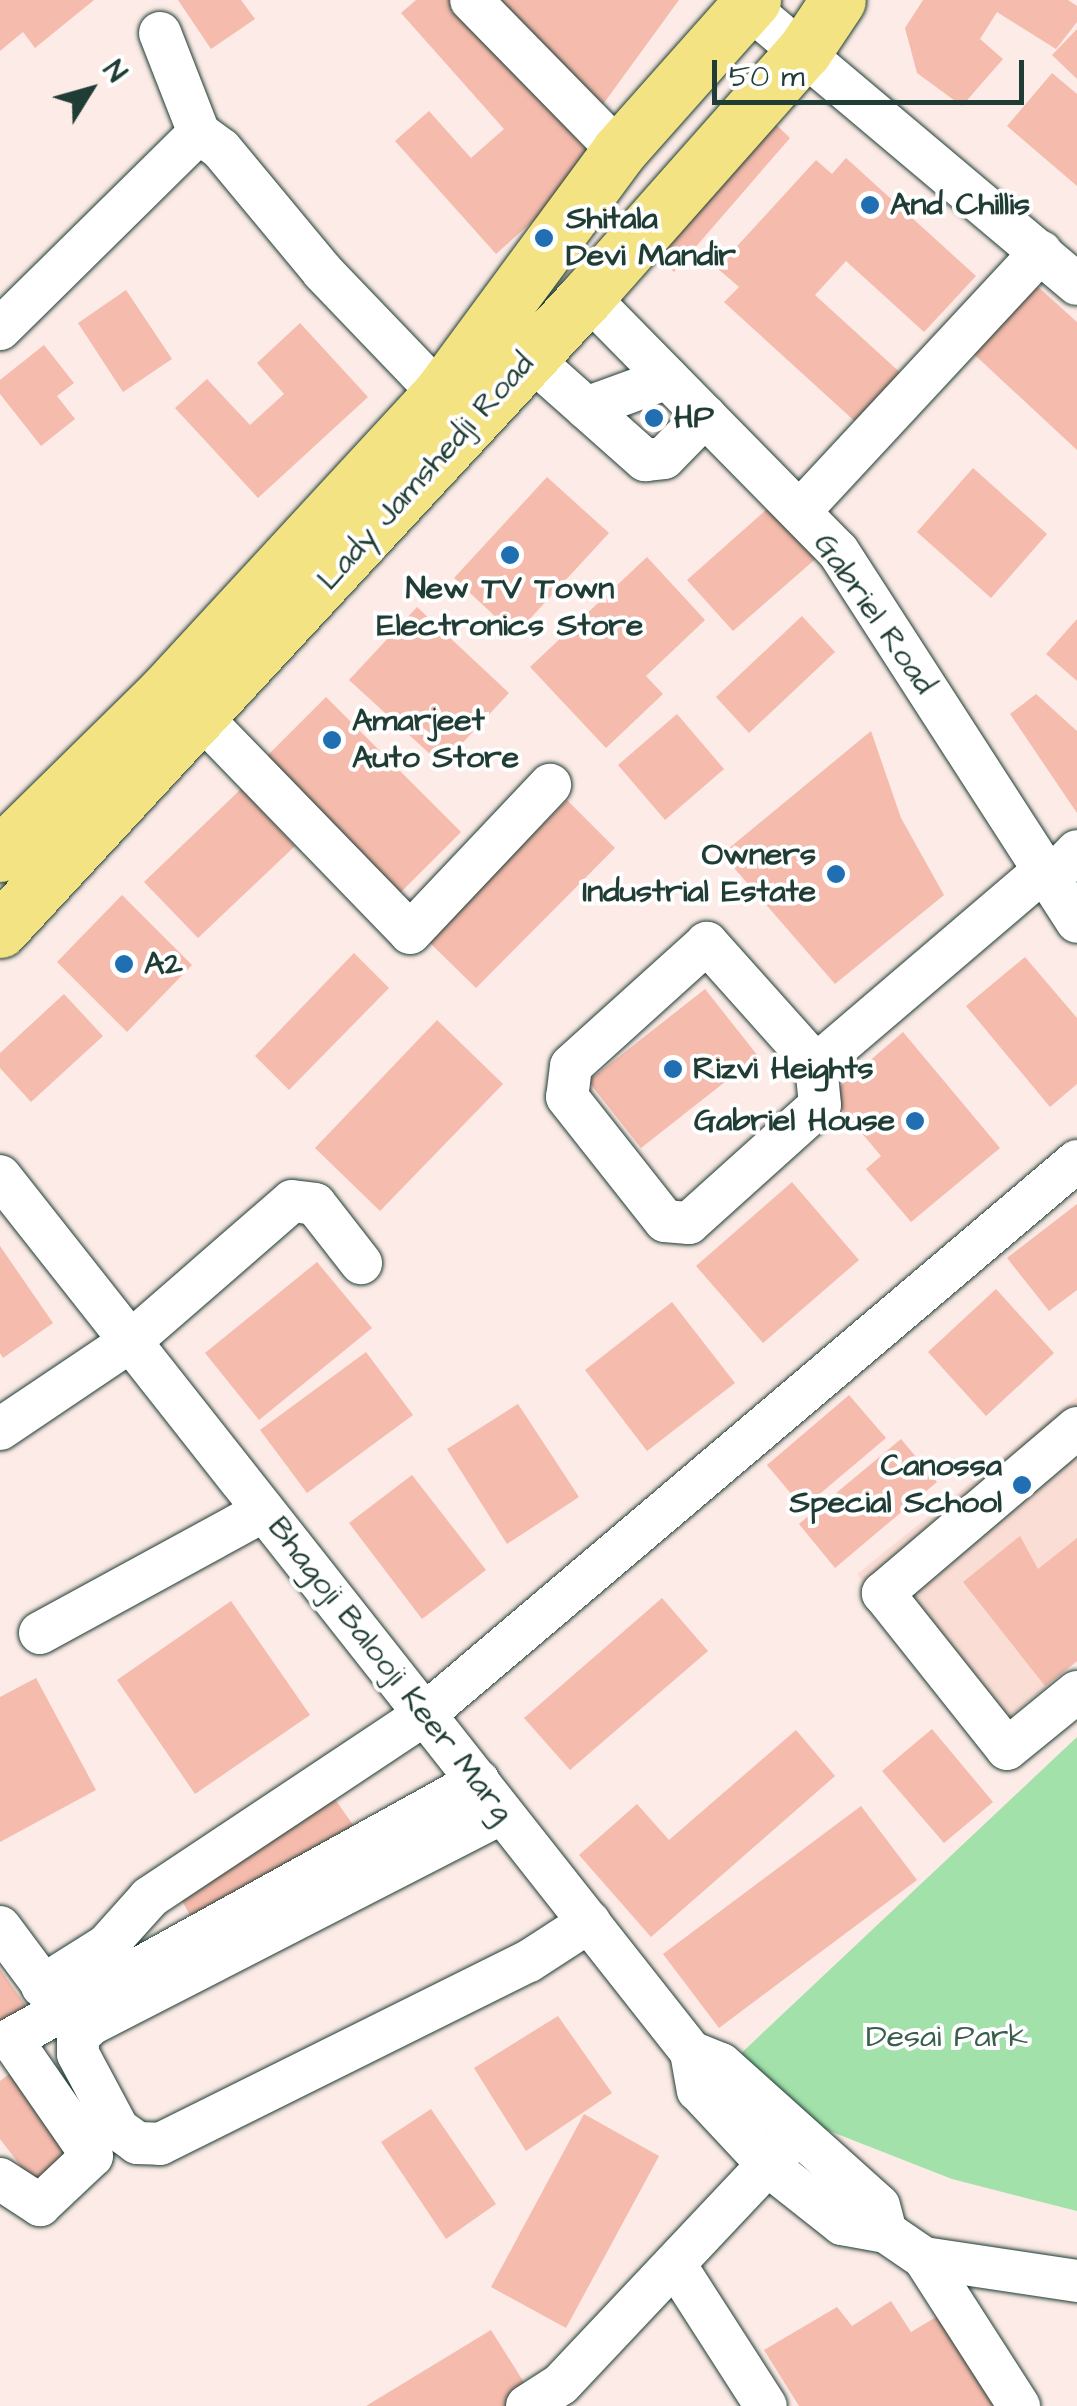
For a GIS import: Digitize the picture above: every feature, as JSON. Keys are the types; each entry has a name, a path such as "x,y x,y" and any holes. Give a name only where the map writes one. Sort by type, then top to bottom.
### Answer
{"main road":[{"name":"Lady Jamshedji Road","path":"0,930 202,718 587,296 804,51 838,0"},
{"name":"Lady Jamshedji Road","path":"0,854 164,693 440,394 619,151 751,3"}],"street":[{"path":"471,0 619,151"},
{"path":"751,3 1077,283"},
{"path":"160,33 199,133 221,149 323,272 440,394"},
{"path":"0,330 199,133"},
{"path":"800,511 1041,252"},
{"name":"Gabriel Road","path":"587,296 838,551 1056,867 1077,922"},
{"path":"530,358 656,463 705,416"},
{"path":"586,408 668,378"},
{"path":"202,718 410,934 550,785"},
{"path":"816,1065 1056,867"},
{"path":"708,943 816,1065 820,1105 690,1223 664,1222 566,1097 571,1066 708,943"},
{"path":"117,1959 150,1897 425,1714 1077,1161"},
{"name":"Bhagoji Balooji Keer Marg","path":"0,1176 691,2052 698,2090 782,2152"},
{"path":"0,1430 131,1341 292,1201 315,1204 361,1263"},
{"path":"1077,1428 883,1593 1006,1749 1077,1692"},
{"path":"40,1632 264,1511"},
{"path":"490,1797 90,2026 78,2037 78,2054 118,2129 138,2143 160,2144 529,1961 589,1922"},
{"path":"0,2179 40,2205 90,2162 88,2148 11,2046 52,1998 117,1959 490,1797"},
{"path":"0,1928 52,1998"},
{"path":"527,2406 561,2384 782,2152 842,2224 886,2232 924,2258 1019,2406"},
{"path":"924,2258 1077,2282"},
{"path":"676,2266 766,2406"}],"shaded area":[{"name":"Canossa Special School","path":"1077,1397 1077,1662 986,1735 857,1574"}],"green space":[{"name":"Desai Park","path":"1077,1737 1077,2211 952,2179 804,2121 735,2059"}],"building":[{"path":"0,0 94,0 35,48 23,32 0,51"},
{"path":"178,0 241,0 255,19 211,49"},
{"path":"416,0 453,0 598,163 496,254 395,141 429,111 471,158 504,129 401,13"},
{"path":"501,0 679,0 601,107"},
{"path":"923,0 1068,0 1077,6 1077,22 1056,49 997,12 980,39 1003,59 962,106 917,73 905,28"},
{"path":"1077,29 1077,79 1052,55"},
{"path":"1052,73 1077,94 1077,186 1007,126"},
{"path":"763,112 790,138 674,272 647,245"},
{"path":"846,158 976,276 924,332 846,261 815,295 905,377 860,426 724,302 739,287 717,268 816,160 832,174"},
{"path":"1026,276 1077,322 1077,450 963,344"},
{"path":"126,290 172,359 123,392 78,323"},
{"path":"300,323 368,397 258,498 175,408 207,379 250,425 284,394 257,363"},
{"path":"44,345 74,383 57,396 75,419 41,446 0,394 0,380"},
{"path":"973,468 1047,534 991,598 917,532"},
{"path":"547,477 609,533 515,635 454,578"},
{"path":"774,503 820,555 733,631 687,580"},
{"path":"647,557 705,620 646,676 663,694 606,748 530,667"},
{"path":"417,607 509,693 442,765 349,680"},
{"path":"802,616 835,652 749,733 716,697"},
{"path":"1077,619 1077,681 1046,654"},
{"path":"1036,694 1077,731 1077,813 1010,714"},
{"path":"326,697 461,832 396,897 262,761"},
{"path":"677,714 724,769 665,820 618,765"},
{"name":"Owners Industrial Estate","path":"871,731 901,818 944,895 835,984 722,854"},
{"path":"241,789 295,846 198,938 144,882"},
{"path":"567,800 615,848 476,988 428,941"},
{"name":"A2","path":"122,895 192,965 127,1032 57,962"},
{"path":"354,953 389,988 289,1090 255,1056"},
{"path":"1025,957 1077,1018 1077,1084 1050,1107 966,1006"},
{"name":"Rizvi Heights","path":"705,989 758,1056 641,1148 588,1081"},
{"path":"64,994 103,1036 31,1102 0,1068 0,1053"},
{"path":"437,1020 503,1084 380,1211 315,1148"},
{"name":"Gabriel House","path":"903,1032 1000,1148 911,1222 866,1169 881,1156 830,1095"},
{"path":"792,1182 859,1260 763,1343 696,1266"},
{"path":"1077,1204 1077,1290 1049,1311 1007,1258"},
{"path":"0,1246 53,1323 3,1358 0,1353"},
{"path":"317,1262 372,1328 259,1420 205,1353"},
{"path":"996,1289 1054,1353 986,1416 928,1352"},
{"path":"672,1302 735,1383 647,1451 585,1370"},
{"path":"366,1352 413,1415 307,1493 260,1430"},
{"path":"849,1395 886,1438 803,1508 767,1465"},
{"path":"518,1404 579,1497 507,1544 447,1449"},
{"path":"901,1439 937,1482 835,1568 799,1524"},
{"path":"412,1475 486,1570 422,1619 349,1523"},
{"path":"1020,1536 1038,1569 1077,1538 1077,1661 1045,1686 963,1582"},
{"path":"662,1598 708,1651 570,1770 524,1718"},
{"path":"231,1601 310,1715 195,1794 117,1680"},
{"path":"36,1678 96,1790 0,1842 0,1697"},
{"path":"932,1729 993,1802 944,1843 882,1771"},
{"path":"796,1730 835,1776 651,1937 579,1855 637,1804 669,1840"},
{"path":"332,1795 358,1832 197,1928 176,1890"},
{"path":"861,1806 917,1880 719,2028 663,1954"},
{"path":"0,1969 29,2010 0,2031"},
{"path":"558,2016 612,2093 526,2151 474,2068"},
{"path":"16,2069 84,2156 39,2190 0,2139 0,2081"},
{"path":"431,2109 496,2204 446,2239 381,2142"},
{"path":"584,2114 659,2156 566,2328 491,2287"},
{"path":"891,2301 911,2332 943,2313 1004,2406 799,2406 764,2350 837,2307 852,2326"},
{"path":"491,2330 530,2392 507,2406 366,2406"}],"place":[{"name":"And Chillis","path":"870,205"},
{"name":"Shitala Devi Mandir","path":"544,238"},
{"name":"HP","path":"654,418"},
{"name":"New TV Town Electronics Store","path":"510,555"},
{"name":"Amarjeet Auto Store","path":"332,740"},
{"name":"Owners Industrial Estate","path":"836,874"},
{"name":"A2","path":"124,964"},
{"name":"Rizvi Heights","path":"673,1069"},
{"name":"Gabriel House","path":"915,1121"},
{"name":"Canossa Special School","path":"1022,1485"}]}
